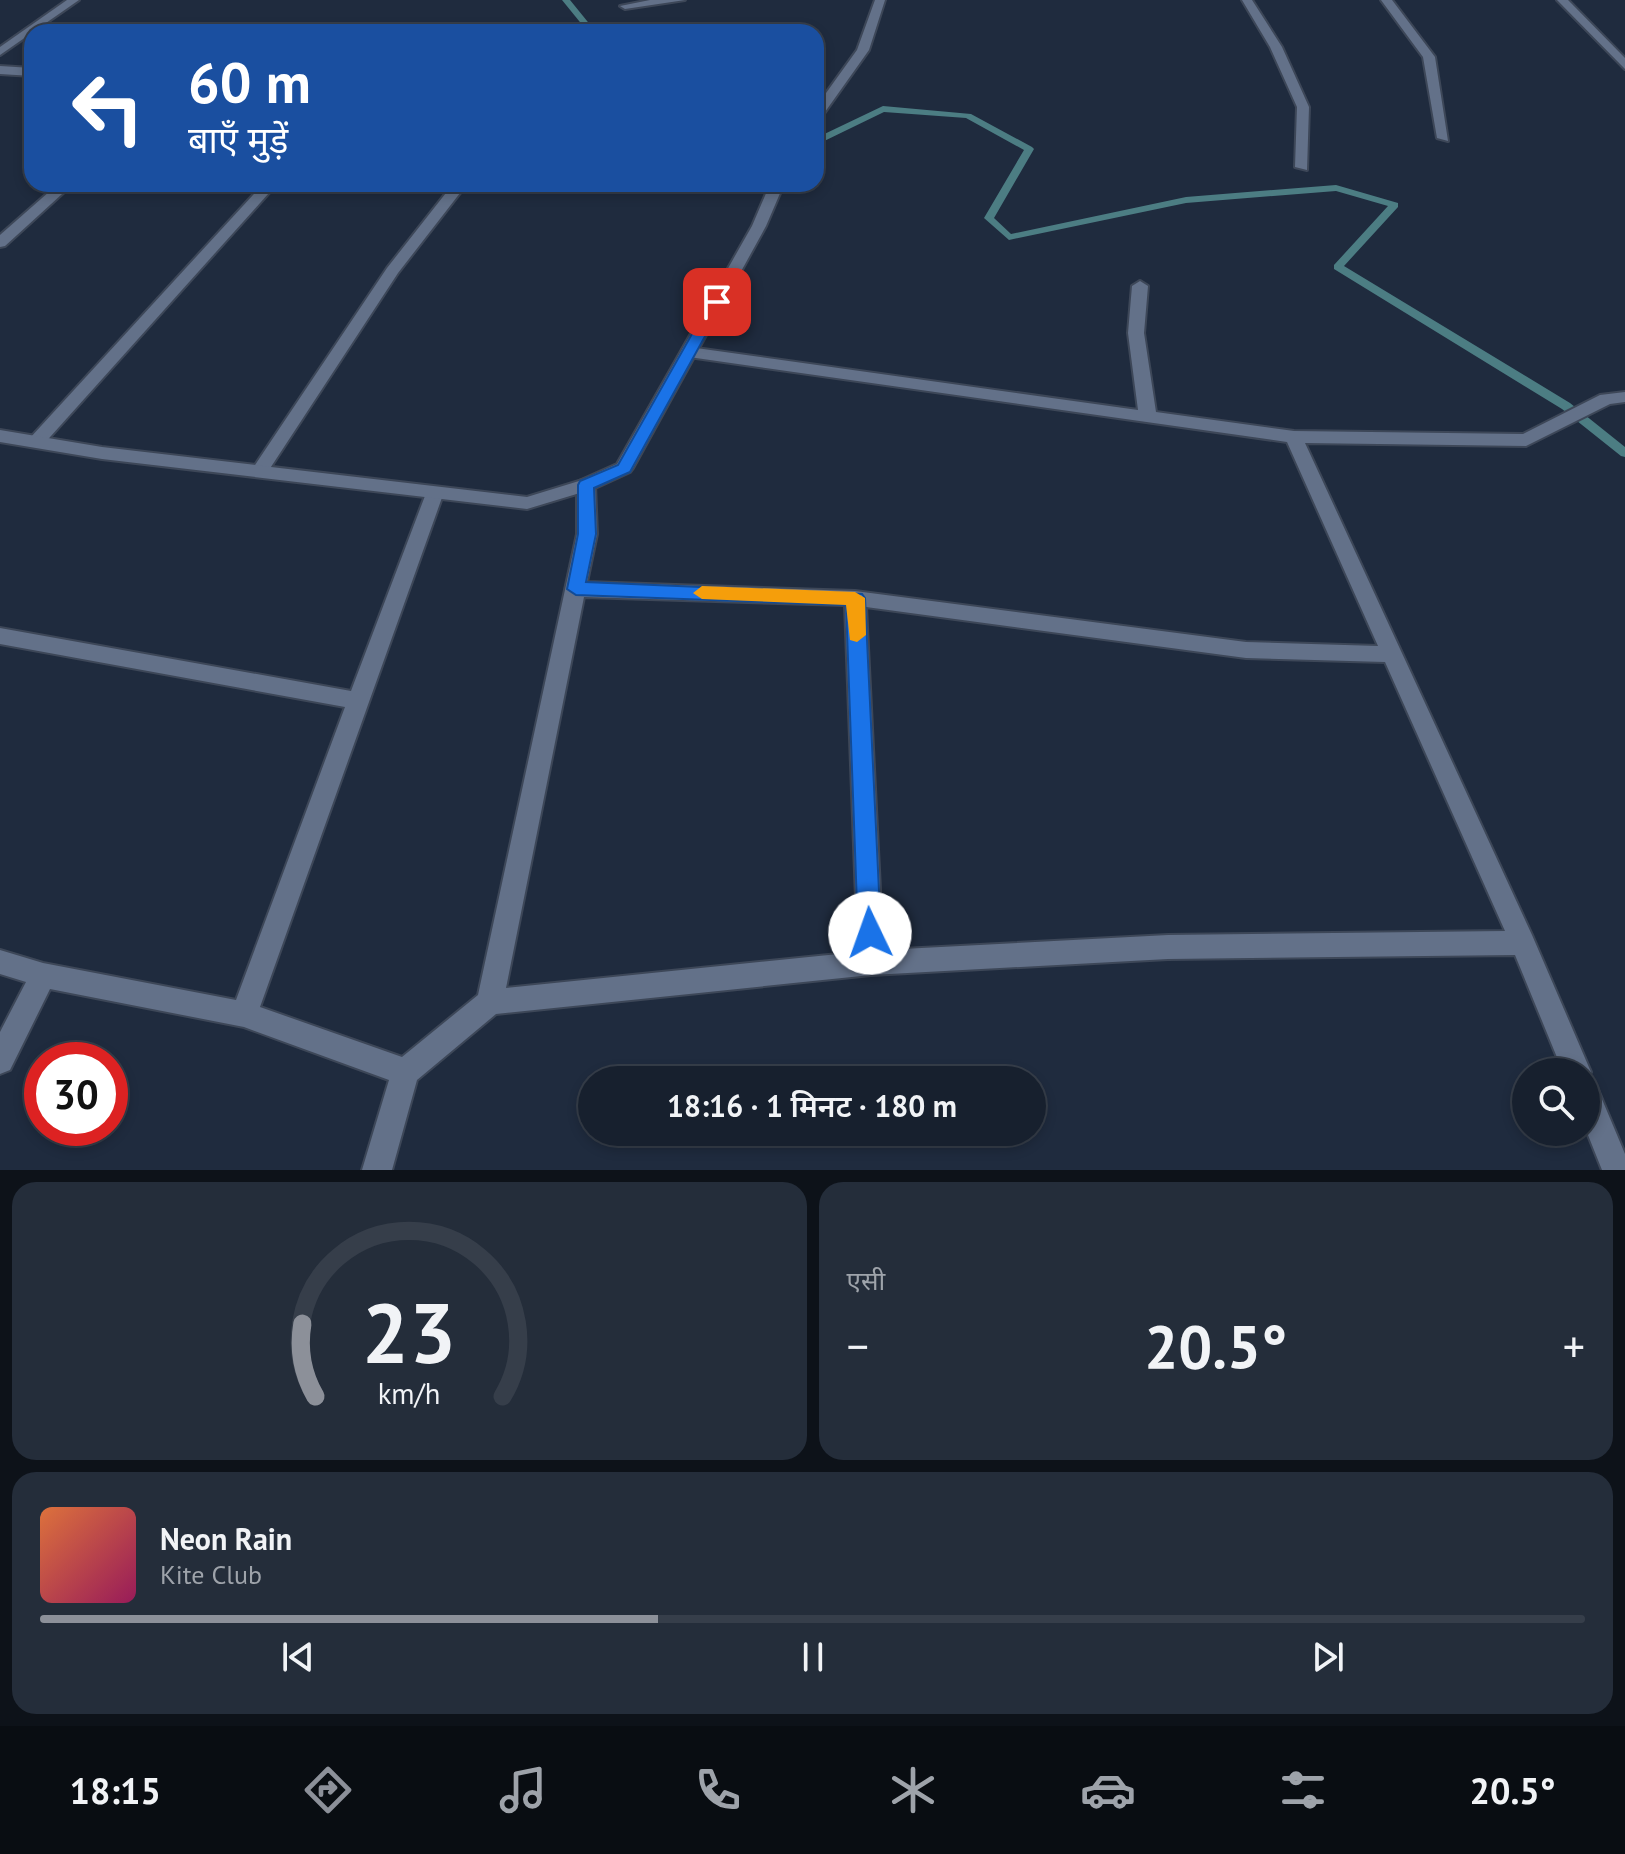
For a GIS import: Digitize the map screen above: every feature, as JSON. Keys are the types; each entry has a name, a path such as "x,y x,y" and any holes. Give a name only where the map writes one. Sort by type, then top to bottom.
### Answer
{"street":[{"path":"40,24 74,0"},
{"path":"625,6 680,0"},
{"path":"824,105 863,50 880,0"},
{"path":"1247,0 1276,47 1303,107 1302,167"},
{"path":"1386,0 1429,57 1443,138"},
{"path":"1562,0 1625,65"},
{"path":"0,52 24,35"},
{"path":"0,80 6,70"},
{"path":"0,243 57,192"},
{"path":"36,442 263,192"},
{"path":"259,472 392,271 454,192"},
{"path":"0,436 259,472 527,503 586,485 624,468 759,226 774,192"},
{"path":"1140,286 1136,333 1148,416"},
{"path":"689,352 1294,437 1526,440 1606,399 1625,397"},
{"path":"1294,437 1523,943 1571,1058"},
{"path":"490,1002 587,534 586,485"},
{"path":"244,1014 435,492"},
{"path":"576,589 855,598 1246,650 1393,654"},
{"path":"855,598 871,963"},
{"path":"0,636 358,701"},
{"path":"377,1170 405,1072 490,1002 871,963 1168,947 1523,943"},
{"path":"0,962 43,975 244,1014 405,1072"},
{"path":"0,1060 43,975"},
{"path":"1600,1129 1617,1170"}],"waterway":[{"path":"566,0 586,24"},
{"path":"824,138 883,109 968,116 1029,149 989,218 1009,237 1186,200 1336,188 1395,205 1338,267 1566,406 1625,453"}],"slow traffic":[{"path":"702,593 855,598 857,635"}],"route":[{"path":"717,302 624,468 586,485 587,534 576,589 855,598 870,933"}]}
